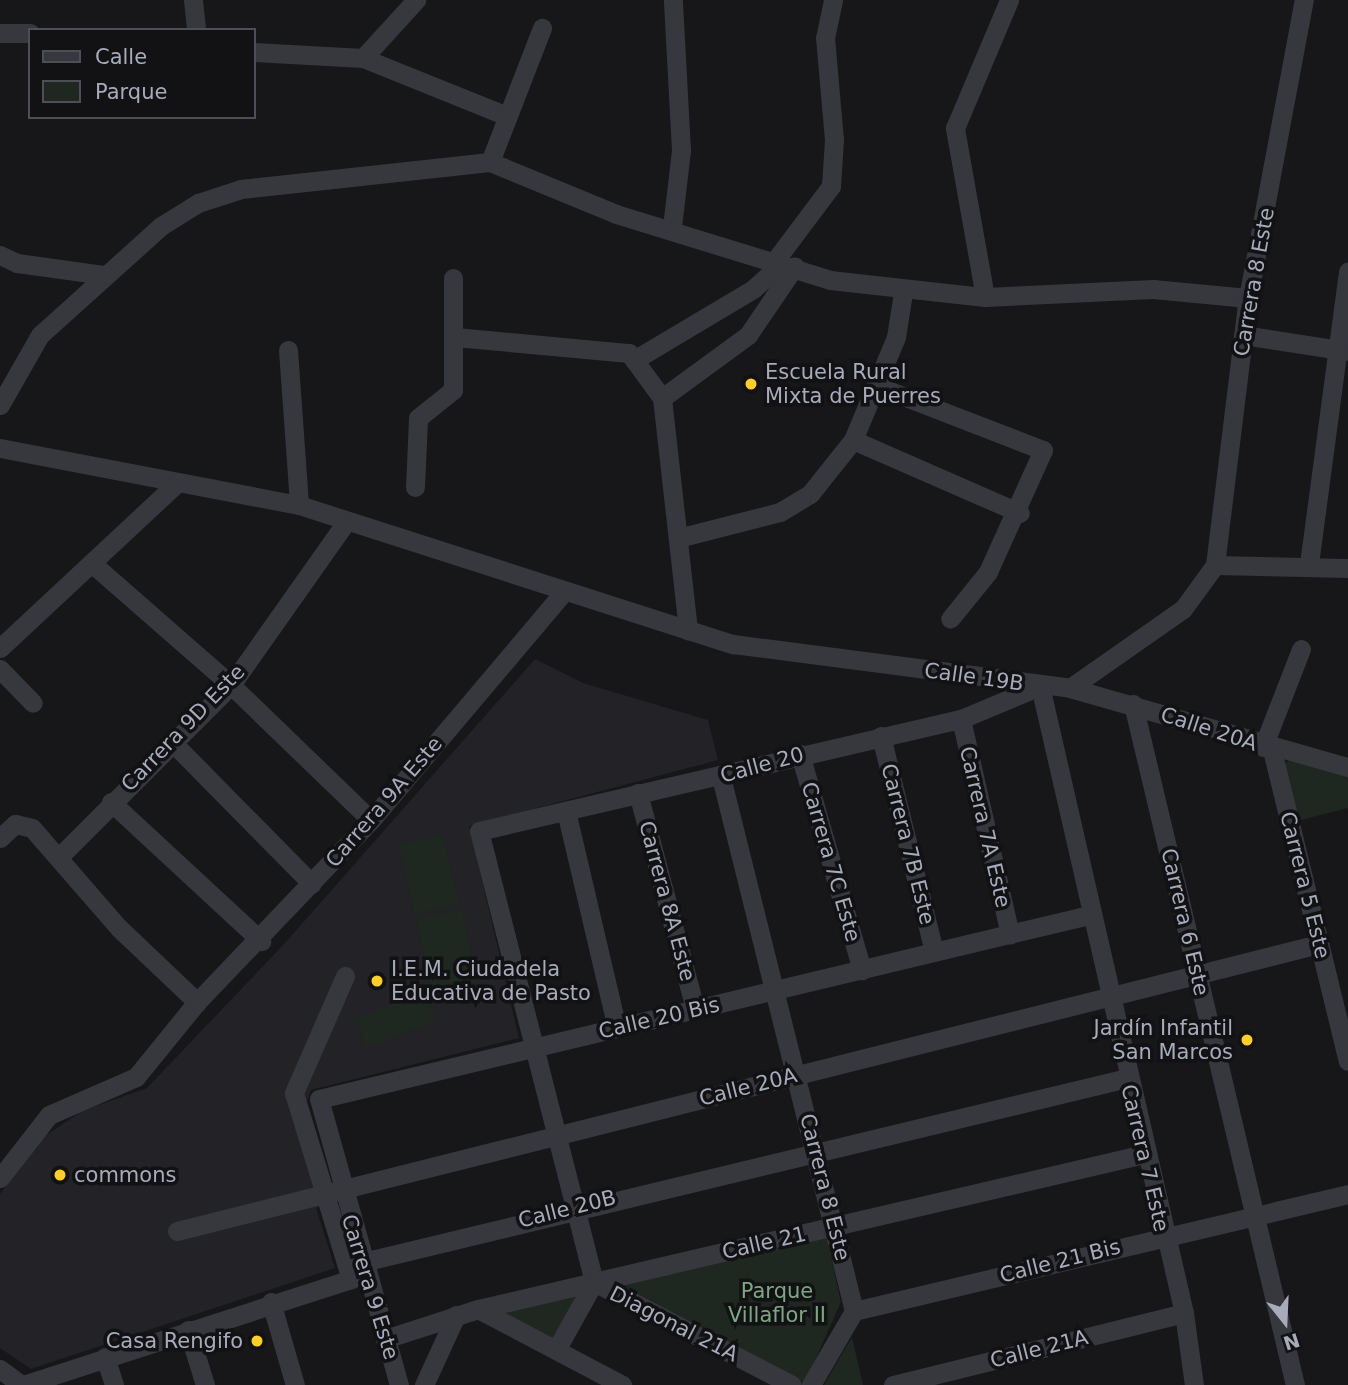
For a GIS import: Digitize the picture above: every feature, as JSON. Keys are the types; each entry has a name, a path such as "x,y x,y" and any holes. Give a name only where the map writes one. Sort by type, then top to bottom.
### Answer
{"street":[{"path":"193,0 197,28"},
{"path":"363,58 416,0"},
{"path":"673,0 681,150 673,227"},
{"path":"662,398 748,335 783,264 831,186 834,140 825,38 833,0"},
{"path":"985,297 955,128 1009,0"},
{"name":"Carrera 8 Este","path":"1215,565 1248,298 1304,0"},
{"path":"490,162 505,115 542,28"},
{"path":"0,33 28,33"},
{"path":"256,52 363,58 505,115"},
{"path":"0,405 40,334 161,226 198,203 241,189 490,162 616,214 673,227 830,280 903,293 985,297 1153,289 1248,298"},
{"path":"0,255 17,264 103,275"},
{"path":"634,360 753,289 783,264"},
{"path":"1309,564 1341,350 1348,272"},
{"path":"415,487 418,418 453,390 453,278"},
{"path":"678,538 780,512 810,494 853,440 896,337 903,293"},
{"path":"1243,335 1341,350"},
{"path":"455,337 629,353 662,398 688,631"},
{"path":"288,350 299,505"},
{"path":"877,386 1043,450 1020,513 988,572 950,619"},
{"path":"853,440 1020,513"},
{"name":"Calle 19B","path":"0,448 299,505 562,594 733,644 1070,688"},
{"path":"0,648 95,566 177,483"},
{"name":"Carrera 9D Este","path":"60,856 231,685 346,522"},
{"path":"1070,688 1183,609 1215,565 1309,564 1348,568"},
{"path":"95,566 231,685 371,820"},
{"name":"Carrera 9A Este","path":"0,1178 49,1115 136,1077 197,1002 261,941 371,820 562,594"},
{"path":"1267,748 1301,649"},
{"path":"0,668 33,703"},
{"name":"Calle 20","path":"534,1048 479,831 638,793 721,777 800,754 961,719 1040,686"},
{"name":"Carrera 7 Este","path":"1040,686 1089,915 1163,1236 1184,1313 1194,1385"},
{"name":"Calle 20A","path":"1070,688 1133,704 1267,748 1347,763"},
{"name":"Carrera 6 Este","path":"1133,704 1295,1385"},
{"name":"Carrera 7A Este","path":"961,719 1010,934"},
{"name":"Carrera 7B Este","path":"881,736 934,952"},
{"path":"172,742 312,884"},
{"name":"Carrera 5 Este","path":"1267,748 1348,1061"},
{"name":"Carrera 7C Este","path":"800,754 862,970"},
{"name":"Carrera 8 Este","path":"721,777 799,1074 814,1149 836,1227 854,1311"},
{"name":"Carrera 8A Este","path":"638,793 695,1009"},
{"path":"111,803 261,941"},
{"path":"566,811 617,1028"},
{"path":"0,838 15,824 32,828 60,856 119,929 197,1002"},
{"name":"Calle 20 Bis","path":"334,1192 319,1099 1089,915"},
{"name":"Calle 20A","path":"177,1231 1319,944"},
{"path":"345,976 294,1093 334,1192 351,1279"},
{"path":"534,1048 594,1282 556,1350"},
{"name":"Calle 20B","path":"363,1262 814,1149 1127,1078"},
{"name":"Calle 21","path":"385,1339 478,1309 1144,1154"},
{"name":"Carrera 9 Este","path":"334,1192 363,1262 398,1380"},
{"name":"Calle 21 Bis","path":"854,1311 1348,1194"},
{"path":"0,1369 22,1385 271,1302 351,1279 363,1262"},
{"name":"Diagonal 21A","path":"594,1282 792,1385"},
{"path":"271,1302 295,1385"},
{"path":"478,1309 622,1385"},
{"path":"811,1385 854,1311"},
{"name":"Calle 21A","path":"893,1385 1184,1313"},
{"path":"424,1385 456,1315"},
{"path":"188,1330 205,1385"},
{"path":"105,1357 114,1385"},
{"path":"398,1380 418,1385"}],"shaded area":[{"name":"I.E.M. Ciudadela Educativa de Pasto","path":"535,659 583,683 708,720 718,760 469,826 519,1038 311,1090 304,1109 328,1204 316,1208 335,1268 31,1369 0,1348 0,1194 45,1136 82,1111 147,1088 285,943"}],"green space":[{"path":"1292,758 1348,772 1348,808 1293,822 1279,768"},
{"path":"443,834 459,904 414,915 398,844"},
{"path":"462,909 478,982 432,992 416,919"},
{"path":"424,991 436,1021 366,1049 354,1019"},
{"name":"Parque Villaflor II","path":"826,1235 841,1302 805,1383 604,1284"},
{"path":"582,1288 554,1342 485,1309"},
{"path":"852,1337 863,1385 824,1385 839,1359"}],"place":[{"name":"Escuela Rural Mixta de Puerres","path":"751,384"},
{"name":"I.E.M. Ciudadela Educativa de Pasto","path":"377,981"},
{"name":"Jardín Infantil San Marcos","path":"1247,1040"},
{"name":"commons","path":"60,1175"},
{"name":"Casa Rengifo","path":"257,1341"}]}
